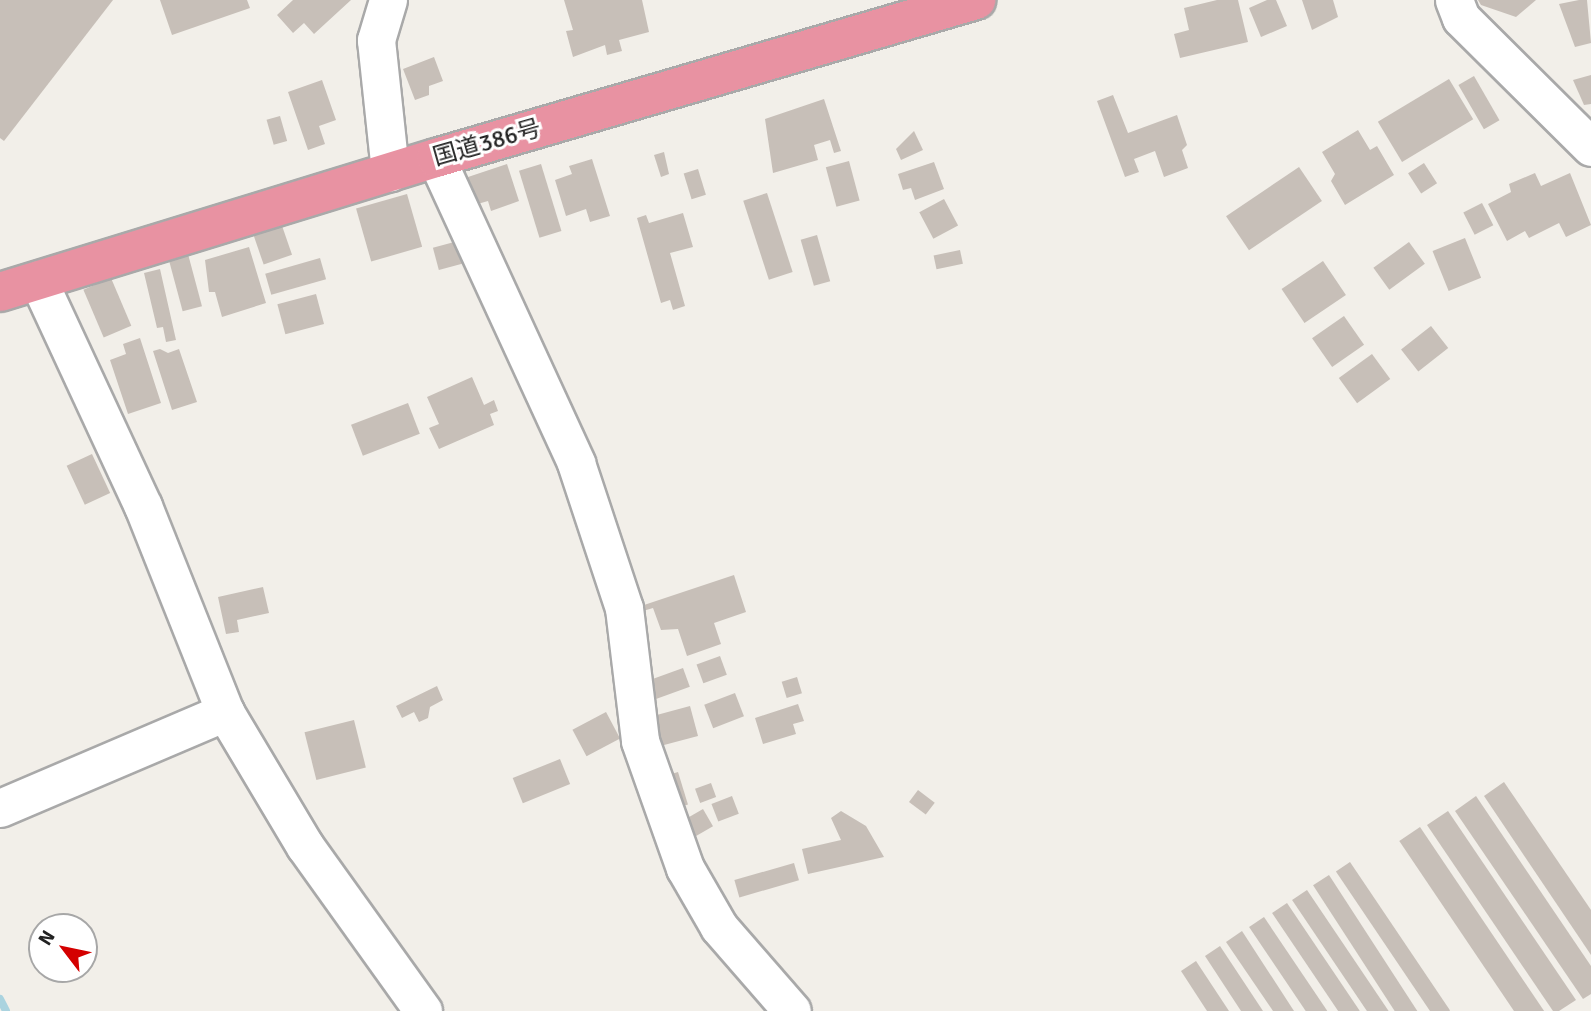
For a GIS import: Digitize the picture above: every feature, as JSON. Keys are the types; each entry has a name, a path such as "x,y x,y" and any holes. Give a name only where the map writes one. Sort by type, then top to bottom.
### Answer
{"highway":[{"name":"国道386号","path":"0,292 436,158 976,0"}],"street":[{"path":"388,0 376,40 390,172"},
{"path":"1454,0 1461,18 1591,147"},
{"path":"436,158 576,463 624,608 640,741 685,868 719,928 792,1011"},
{"path":"38,280 143,506 225,712 305,846 423,1011"},
{"path":"0,808 225,712"}],"building":[{"path":"0,0 113,0 4,141 0,138"},
{"path":"160,0 247,0 250,8 172,35"},
{"path":"293,0 351,0 314,34 304,23 293,33 277,15"},
{"path":"564,0 642,0 649,32 619,40 622,51 607,55 605,45 573,57 566,31 573,30"},
{"path":"1217,0 1238,0 1248,42 1180,58 1174,34 1189,30 1184,8"},
{"path":"1267,0 1276,0 1287,26 1261,37 1249,8"},
{"path":"1302,0 1333,0 1338,17 1312,30"},
{"path":"1478,0 1536,0 1516,17 1481,5"},
{"path":"1587,0 1591,43 1575,47 1559,4"},
{"path":"434,57 443,81 429,86 429,95 415,100 403,69"},
{"path":"1591,75 1591,104 1584,105 1573,80"},
{"path":"1474,76 1500,120 1484,129 1458,85"},
{"path":"1449,79 1473,119 1402,162 1378,122"},
{"path":"322,80 336,120 319,126 325,144 308,150 288,92"},
{"path":"1113,95 1128,133 1177,115 1187,145 1182,150 1188,168 1164,177 1155,151 1134,159 1139,172 1125,177 1097,101"},
{"path":"824,99 841,151 834,153 830,140 814,145 818,160 773,173 765,119"},
{"path":"280,116 287,141 274,145 267,120"},
{"path":"1358,130 1370,150 1377,146 1394,175 1345,205 1331,181 1335,174 1322,152"},
{"path":"914,131 923,150 901,160 896,149"},
{"path":"664,152 669,174 661,177 654,155"},
{"path":"592,159 610,216 590,222 586,209 566,216 555,180 572,174 569,166"},
{"path":"849,161 860,201 836,207 826,167"},
{"path":"934,162 944,189 915,200 911,188 903,190 898,174"},
{"path":"1424,163 1437,183 1421,193 1408,173"},
{"path":"507,164 519,201 491,211 488,201 474,205 465,178"},
{"path":"541,164 561,231 539,238 519,171"},
{"path":"1299,167 1322,201 1249,250 1226,216"},
{"path":"698,169 706,195 692,199 684,173"},
{"path":"1535,173 1541,186 1570,173 1591,225 1566,237 1559,223 1529,238 1525,231 1507,241 1488,204 1511,192 1509,184"},
{"path":"767,193 793,272 769,280 743,201"},
{"path":"407,194 422,247 371,261 356,209"},
{"path":"944,199 958,225 933,239 919,212"},
{"path":"1482,203 1493,225 1475,235 1463,213"},
{"path":"683,213 693,247 670,253 685,306 673,310 670,300 661,303 637,218 646,215 649,223"},
{"path":"279,217 292,255 264,265 251,227"},
{"path":"817,235 830,281 814,286 801,240"},
{"path":"1465,238 1481,278 1449,291 1433,251"},
{"path":"458,241 464,263 439,270 433,248"},
{"path":"1409,242 1425,264 1389,290 1373,268"},
{"path":"249,247 266,303 222,317 215,292 209,292 205,260"},
{"path":"960,250 963,264 937,269 934,256"},
{"path":"188,254 202,306 183,311 169,259"},
{"path":"320,258 326,279 271,295 265,274"},
{"path":"1323,261 1346,295 1304,323 1282,289"},
{"path":"160,269 176,340 166,342 163,327 157,328 144,273"},
{"path":"111,278 131,326 104,338 83,290"},
{"path":"316,294 324,324 285,334 277,304"},
{"path":"1344,316 1364,345 1332,367 1312,338"},
{"path":"1431,326 1448,348 1418,371 1401,349"},
{"path":"140,338 161,403 128,414 110,360 126,354 123,344"},
{"path":"160,349 168,353 179,349 197,402 172,410 153,351"},
{"path":"1372,354 1390,379 1357,403 1339,378"},
{"path":"472,377 484,405 494,400 498,411 490,414 494,425 439,449 429,428 439,424 427,397"},
{"path":"408,403 420,434 363,456 351,425"},
{"path":"92,454 110,493 85,505 67,466"},
{"path":"734,575 746,612 714,623 721,644 687,656 678,629 661,630 653,608 643,611 644,605"},
{"path":"263,587 269,613 237,620 239,632 226,634 218,597"},
{"path":"720,656 727,675 703,683 697,665"},
{"path":"683,668 690,687 656,699 649,680"},
{"path":"797,677 802,693 787,698 782,682"},
{"path":"437,686 443,700 430,707 428,718 419,722 414,712 402,718 396,706"},
{"path":"735,693 744,716 713,728 704,705"},
{"path":"798,704 804,721 793,724 796,734 763,744 755,718"},
{"path":"690,706 698,736 655,748 647,718"},
{"path":"606,712 620,738 587,756 572,730"},
{"path":"354,720 366,768 316,780 305,732"},
{"path":"560,759 570,784 523,803 513,778"},
{"path":"678,772 688,805 670,810 660,778"},
{"path":"1504,782 1591,910 1591,955 1484,796"},
{"path":"711,783 716,797 700,803 695,789"},
{"path":"918,790 935,803 926,815 909,802"},
{"path":"732,796 739,814 718,822 711,804"},
{"path":"1476,796 1591,966 1591,994 1583,999 1455,811"},
{"path":"703,809 713,826 691,839 681,822"},
{"path":"841,811 866,826 884,857 808,874 802,849 841,840 831,818"},
{"path":"1448,811 1576,1000 1559,1011 1553,1011 1427,825"},
{"path":"1420,827 1544,1011 1514,1011 1399,841"},
{"path":"1350,862 1450,1010 1430,1011 1336,872"},
{"path":"794,863 799,880 739,897 734,880"},
{"path":"1329,875 1417,1011 1395,1011 1313,885"},
{"path":"1307,890 1389,1011 1367,1011 1292,900"},
{"path":"1287,903 1360,1011 1338,1011 1272,913"},
{"path":"1264,917 1327,1011 1306,1011 1249,927"},
{"path":"1242,931 1294,1011 1273,1011 1226,942"},
{"path":"1220,946 1263,1011 1241,1011 1205,956"},
{"path":"1196,961 1229,1011 1207,1011 1181,971"}],"waterway":[{"path":"0,999 6,1011"}]}
